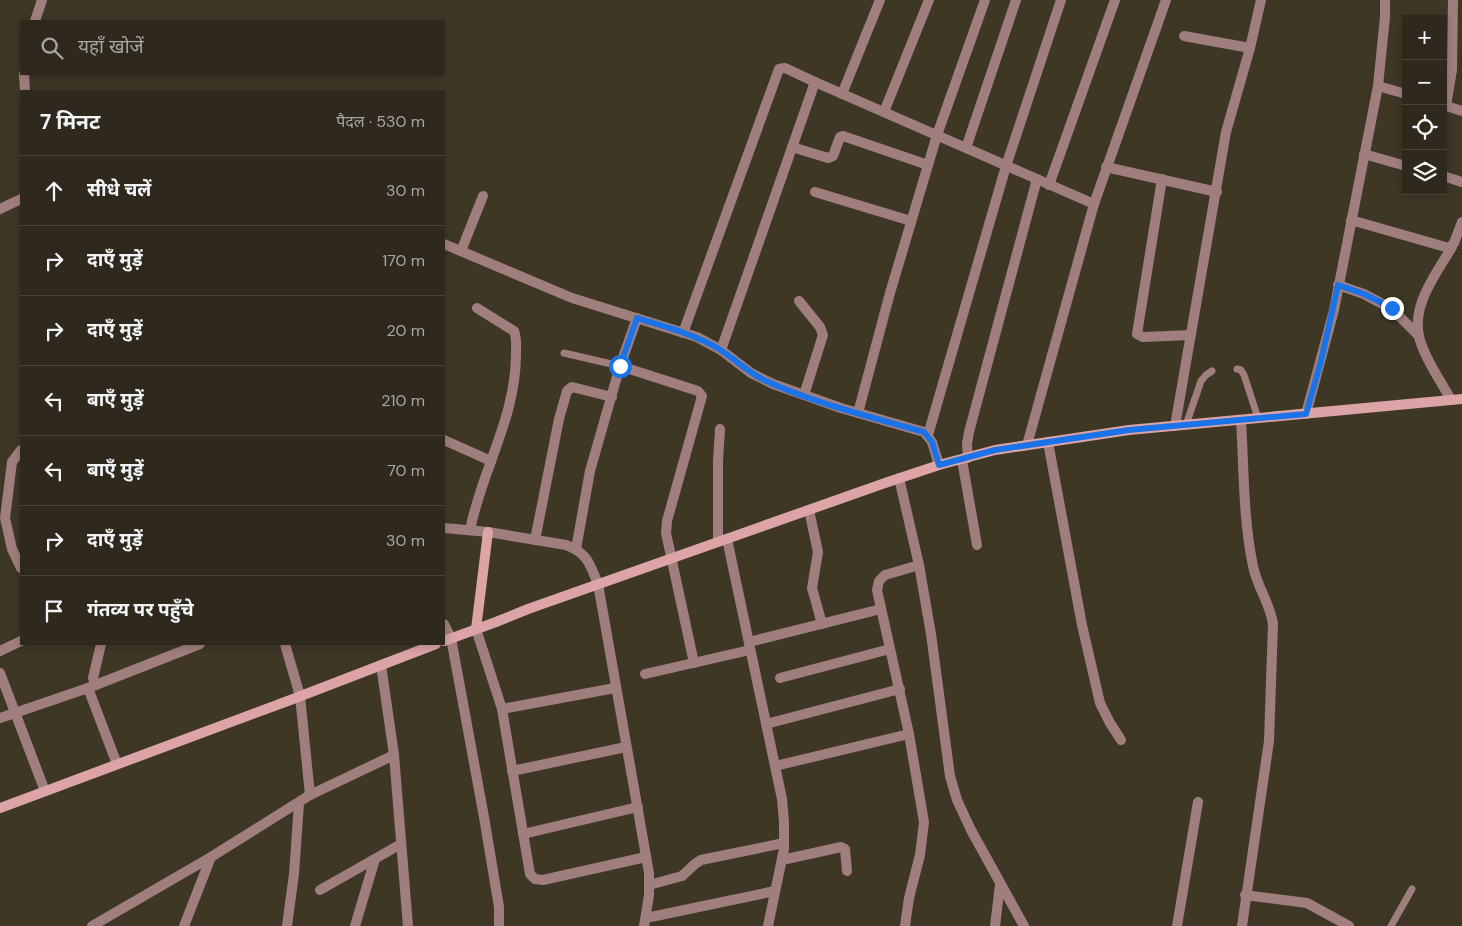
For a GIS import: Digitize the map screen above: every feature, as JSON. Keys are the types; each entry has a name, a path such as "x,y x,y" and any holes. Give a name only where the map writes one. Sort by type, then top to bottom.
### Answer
{"main road":[{"path":"447,640 528,608 899,478 995,450 1129,430 1457,400"},
{"path":"476,629 488,532"},
{"path":"0,808 433,645"}],"street":[{"path":"35,20 42,0"},
{"path":"842,94 880,0"},
{"path":"884,112 929,0"},
{"path":"858,413 890,293 937,135 985,0"},
{"path":"966,148 1016,0"},
{"path":"928,436 1006,166 1061,0"},
{"path":"1049,185 1114,0"},
{"path":"1027,445 1094,204 1166,0"},
{"path":"1175,426 1226,132 1250,48 1261,0"},
{"path":"1306,414 1324,352 1378,86 1385,0"},
{"path":"1447,95 1452,70 1453,0"},
{"path":"1184,36 1250,48"},
{"path":"683,333 779,69 785,68 1094,204"},
{"path":"24,75 25,90"},
{"path":"721,350 815,82"},
{"path":"1378,86 1402,93"},
{"path":"1447,106 1462,110"},
{"path":"792,147 828,158 832,156 840,138 843,136 928,165"},
{"path":"1364,154 1402,165"},
{"path":"1106,167 1216,192"},
{"path":"1447,177 1462,182"},
{"path":"977,545 965,459 967,444 1037,179"},
{"path":"1162,179 1137,334 1143,337 1191,335"},
{"path":"815,192 911,221"},
{"path":"461,251 483,196"},
{"path":"0,209 20,199"},
{"path":"1351,220 1449,248 1452,247"},
{"path":"1457,400 1422,347 1418,318 1422,300 1430,282 1452,247 1462,222"},
{"path":"445,244 572,298 697,337 721,350 757,376 804,395 924,432 932,442 939,465"},
{"path":"1338,285 1364,294 1392,308 1419,336"},
{"path":"799,301 820,327 823,335 804,395"},
{"path":"470,530 475,505 504,428 511,400 516,364 516,336 511,328 477,308"},
{"path":"576,549 590,471 620,366 637,318"},
{"path":"620,366 698,391 702,396 667,520 666,533 670,559 694,663"},
{"path":"535,540 559,419 567,391 572,388 612,397"},
{"path":"1241,420 1249,547 1259,586 1271,612 1273,624 1269,741 1245,895 1242,926"},
{"path":"720,429 718,461 722,541 749,646 783,806 784,843 782,860 768,926"},
{"path":"445,440 491,461"},
{"path":"1048,442 1082,625 1100,702 1121,740"},
{"path":"20,451 12,462 5,518 12,549 20,566"},
{"path":"899,478 919,565 931,634 950,776 971,830 1024,926"},
{"path":"809,510 818,552 812,588 822,624"},
{"path":"445,526 566,545 576,549 589,560 598,584 646,857 649,885 645,922 775,891"},
{"path":"905,926 909,898 922,846 924,822 900,689 877,590 879,580 885,575 919,565"},
{"path":"645,674 694,663 822,624 882,609"},
{"path":"476,629 502,709 530,874 535,879 543,880 646,857"},
{"path":"447,640 484,817 499,907 499,926"},
{"path":"0,651 20,641"},
{"path":"101,645 92,686 117,764"},
{"path":"0,718 15,711 92,686 197,645"},
{"path":"285,645 300,696 310,795"},
{"path":"780,678 890,649"},
{"path":"382,665 394,755 408,926"},
{"path":"0,673 45,791"},
{"path":"502,709 616,688"},
{"path":"766,724 900,689"},
{"path":"775,766 909,734"},
{"path":"512,771 626,747"},
{"path":"92,926 211,857 310,795 394,755"},
{"path":"1177,926 1198,802"},
{"path":"287,926 294,874 299,803"},
{"path":"523,834 638,808"},
{"path":"649,885 682,876 701,860 784,843"},
{"path":"320,890 401,844"},
{"path":"782,860 841,847 845,849 847,871"},
{"path":"184,926 211,857"},
{"path":"355,926 375,859"},
{"path":"995,926 1000,885"},
{"path":"1245,895 1307,903 1349,926"}],"lane":[{"path":"564,353 620,366"},
{"path":"1238,369 1244,375 1258,418"},
{"path":"1186,425 1201,381 1212,371"},
{"path":"1391,926 1412,889"}],"route":[{"path":"620,366 637,318 697,337 721,350 752,373 773,384 841,408 924,432 932,442 939,465 995,450 1129,430 1306,414 1334,310 1338,285 1379,300 1392,308"}]}
